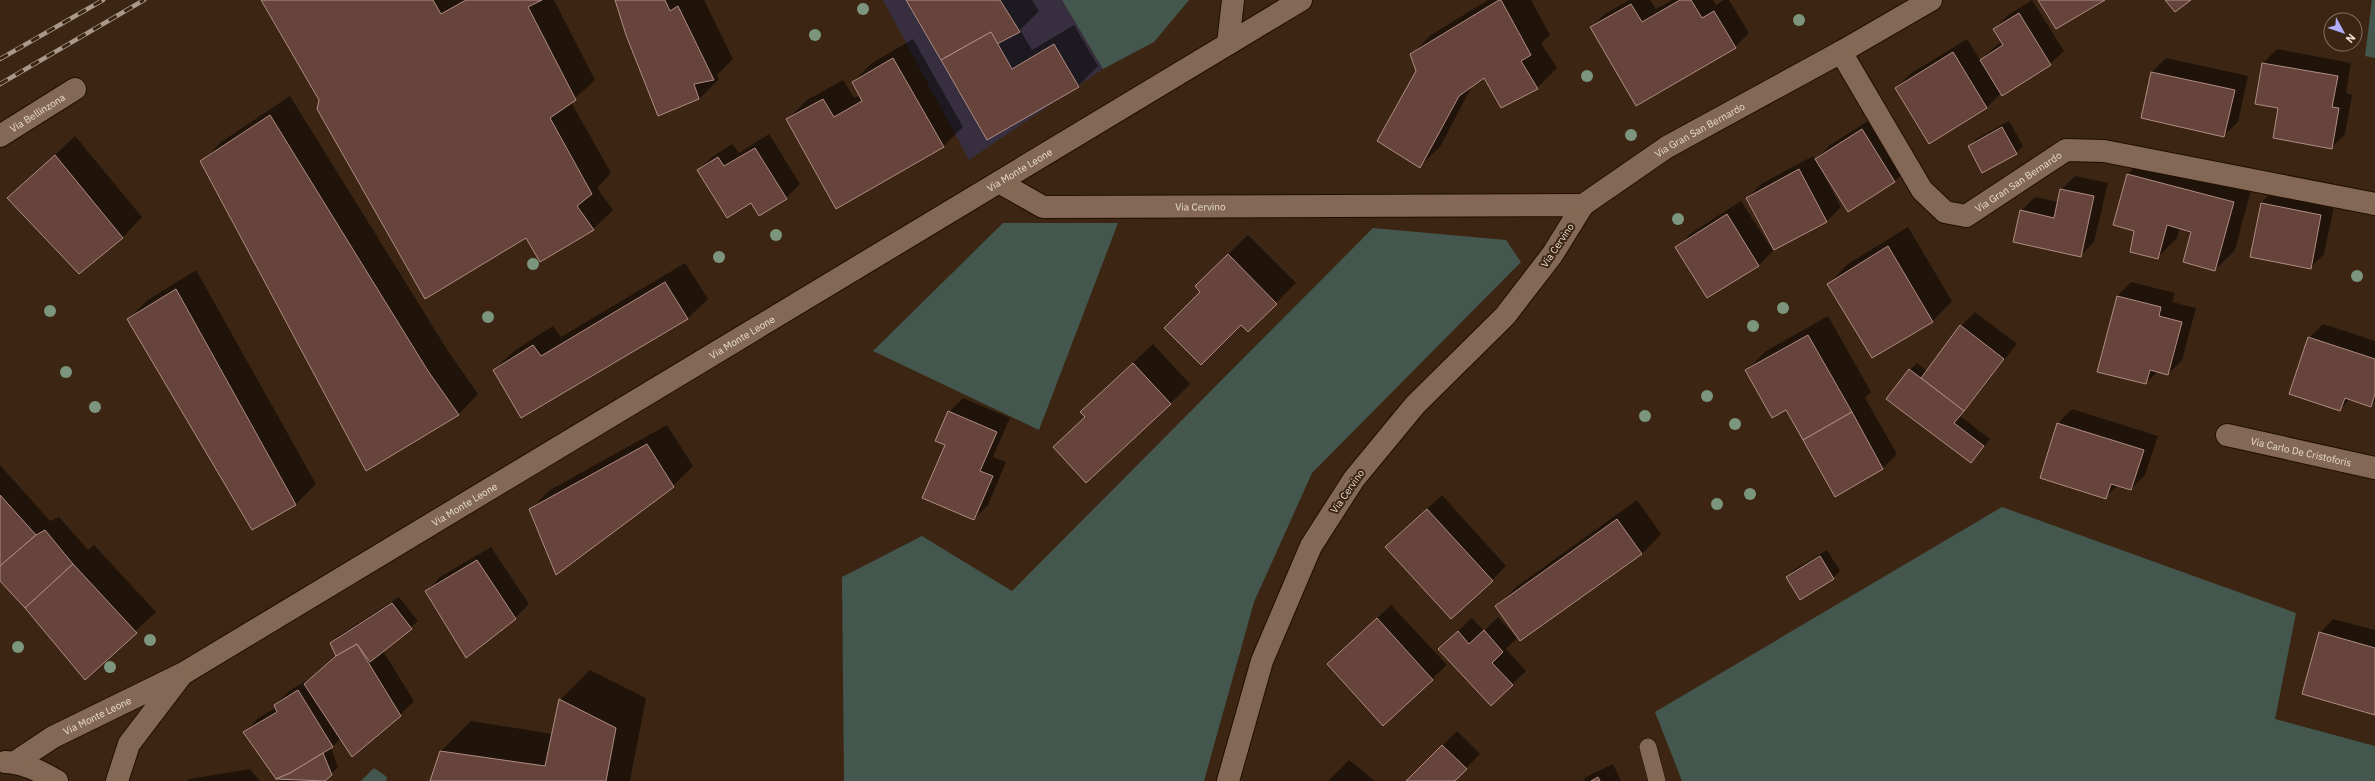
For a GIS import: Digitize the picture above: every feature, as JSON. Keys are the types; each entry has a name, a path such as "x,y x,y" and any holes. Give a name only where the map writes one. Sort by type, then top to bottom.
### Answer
{"street":[{"path":"1228,44 1233,0"},
{"name":"Via Monte Leone","path":"5,762 52,737 184,673 1301,0"},
{"name":"Via Gran San Bernardo","path":"1584,205 1667,147 1841,52 1931,0"},
{"name":"Via Gran San Bernardo","path":"1841,52 1922,190 1945,212 1966,216 2066,150 2104,151 2375,204"},
{"name":"Via Bellinzona","path":"0,136 75,89"},
{"name":"Via Cervino","path":"999,182 1043,207 1584,205"},
{"name":"Via Cervino","path":"1228,781 1262,661 1310,546 1354,479 1415,405 1505,316 1552,254 1584,205"},
{"name":"Via Carlo De Cristoforis","path":"2227,435 2375,468"},
{"name":"Via Monte Leone","path":"117,781 129,744 184,673"},
{"path":"5,762 43,773 57,781"}],"lane":[{"path":"1648,747 1657,781"}],"shaded area":[{"path":"883,0 1062,0 1103,69 969,160"}],"green space":[{"path":"1062,0 1189,0 1154,42 1103,69"},
{"path":"2372,0 2375,0 2375,58 2365,56"},
{"path":"1003,223 1118,223 1039,430 873,351"},
{"path":"1373,228 1506,240 1521,262 1312,473 1254,602 1204,781 844,781 842,577 922,536 1012,591"},
{"path":"2002,507 2296,613 2275,719 2375,746 2375,781 1682,781 1655,712"},
{"path":"374,768 387,777 386,781 361,781"}],"building":[{"path":"261,0 433,0 441,14 466,0 542,0 528,7 576,100 550,118 592,194 577,206 594,230 540,262 526,238 425,299 317,109 319,100"},
{"path":"615,0 665,0 670,11 678,6 714,80 694,84 699,99 658,116 626,35"},
{"path":"906,0 1000,0 1020,32 997,44 991,32 941,60"},
{"path":"1501,0 1531,55 1521,61 1538,89 1501,108 1484,78 1459,96 1420,168 1377,141 1416,71 1410,54"},
{"path":"1680,0 1691,0 1702,18 1714,11 1736,48 1636,106 1590,27 1631,4 1642,22"},
{"path":"2038,0 2105,0 2056,29"},
{"path":"2165,0 2191,0 2175,12"},
{"path":"2019,13 2051,65 2002,96 1980,60 2003,45 1993,29"},
{"path":"991,32 1012,69 1054,44 1079,87 987,140 941,60"},
{"path":"1953,52 1987,108 1929,144 1895,88"},
{"path":"893,58 944,147 836,209 786,119 823,99 834,117 862,101 852,82"},
{"path":"2262,63 2338,76 2332,107 2339,108 2332,149 2273,138 2278,108 2255,104"},
{"path":"2151,72 2235,90 2224,137 2141,118"},
{"path":"270,115 428,371 459,415 366,471 200,161"},
{"path":"2002,127 2017,154 1982,173 1968,146"},
{"path":"1862,129 1895,182 1848,212 1815,159"},
{"path":"755,148 787,199 759,216 751,203 727,218 697,170 718,157 724,166"},
{"path":"55,155 123,238 79,274 7,198"},
{"path":"1799,169 1827,222 1774,250 1746,198"},
{"path":"2127,174 2234,202 2215,271 2183,262 2191,232 2167,225 2158,259 2130,252 2134,231 2113,225"},
{"path":"2060,189 2094,196 2081,257 2013,242 2020,210 2054,218"},
{"path":"2261,203 2321,215 2311,269 2250,257"},
{"path":"1727,214 1759,266 1707,298 1675,247"},
{"path":"1888,246 1933,322 1872,358 1827,284"},
{"path":"1228,254 1277,304 1248,332 1241,325 1201,365 1164,328 1200,292 1195,286"},
{"path":"665,282 688,319 521,418 493,370 533,345 541,356"},
{"path":"176,289 296,505 252,530 127,319"},
{"path":"2117,296 2161,307 2159,316 2182,322 2168,375 2150,370 2146,384 2097,372"},
{"path":"1960,325 2004,359 1964,411 1921,378"},
{"path":"1808,335 1852,412 1803,440 1786,410 1772,418 1745,370"},
{"path":"2308,337 2375,359 2375,394 2371,407 2345,398 2340,411 2289,394"},
{"path":"1133,363 1171,404 1086,483 1053,447 1085,417 1080,412"},
{"path":"1909,369 1964,411 1954,423 1984,446 1971,463 1886,399"},
{"path":"948,411 997,432 980,471 993,476 974,520 922,498 945,445 935,441"},
{"path":"1852,412 1883,469 1835,497 1803,440"},
{"path":"2057,423 2144,450 2131,490 2111,484 2106,499 2040,478"},
{"path":"647,444 674,487 556,575 529,509"},
{"path":"0,495 36,535 0,566"},
{"path":"1427,509 1493,581 1451,619 1385,547"},
{"path":"1617,519 1642,554 1520,641 1495,606"},
{"path":"45,530 73,564 25,608 0,581 0,566 36,535"},
{"path":"1820,556 1834,579 1800,600 1786,577"},
{"path":"477,560 516,619 466,658 425,591"},
{"path":"73,564 137,633 85,680 25,608"},
{"path":"392,603 412,629 370,662 357,644 336,656 330,643"},
{"path":"1377,618 1433,680 1383,726 1327,664"},
{"path":"1484,630 1503,652 1492,663 1513,685 1491,706 1438,649 1458,631 1469,644"},
{"path":"2319,632 2375,648 2375,715 2302,694"},
{"path":"357,644 401,716 352,757 304,684 336,656"},
{"path":"298,690 333,747 290,773 276,779 243,732 277,712 274,705"},
{"path":"559,699 616,728 606,781 430,781 440,751 545,766"},
{"path":"1442,745 1467,769 1455,781 1406,781"},
{"path":"323,753 332,775 325,781 276,779 290,773"},
{"path":"1598,777 1600,781 1591,781"}],"railway":[{"path":"0,59 103,0"},
{"path":"0,84 144,0"}]}
